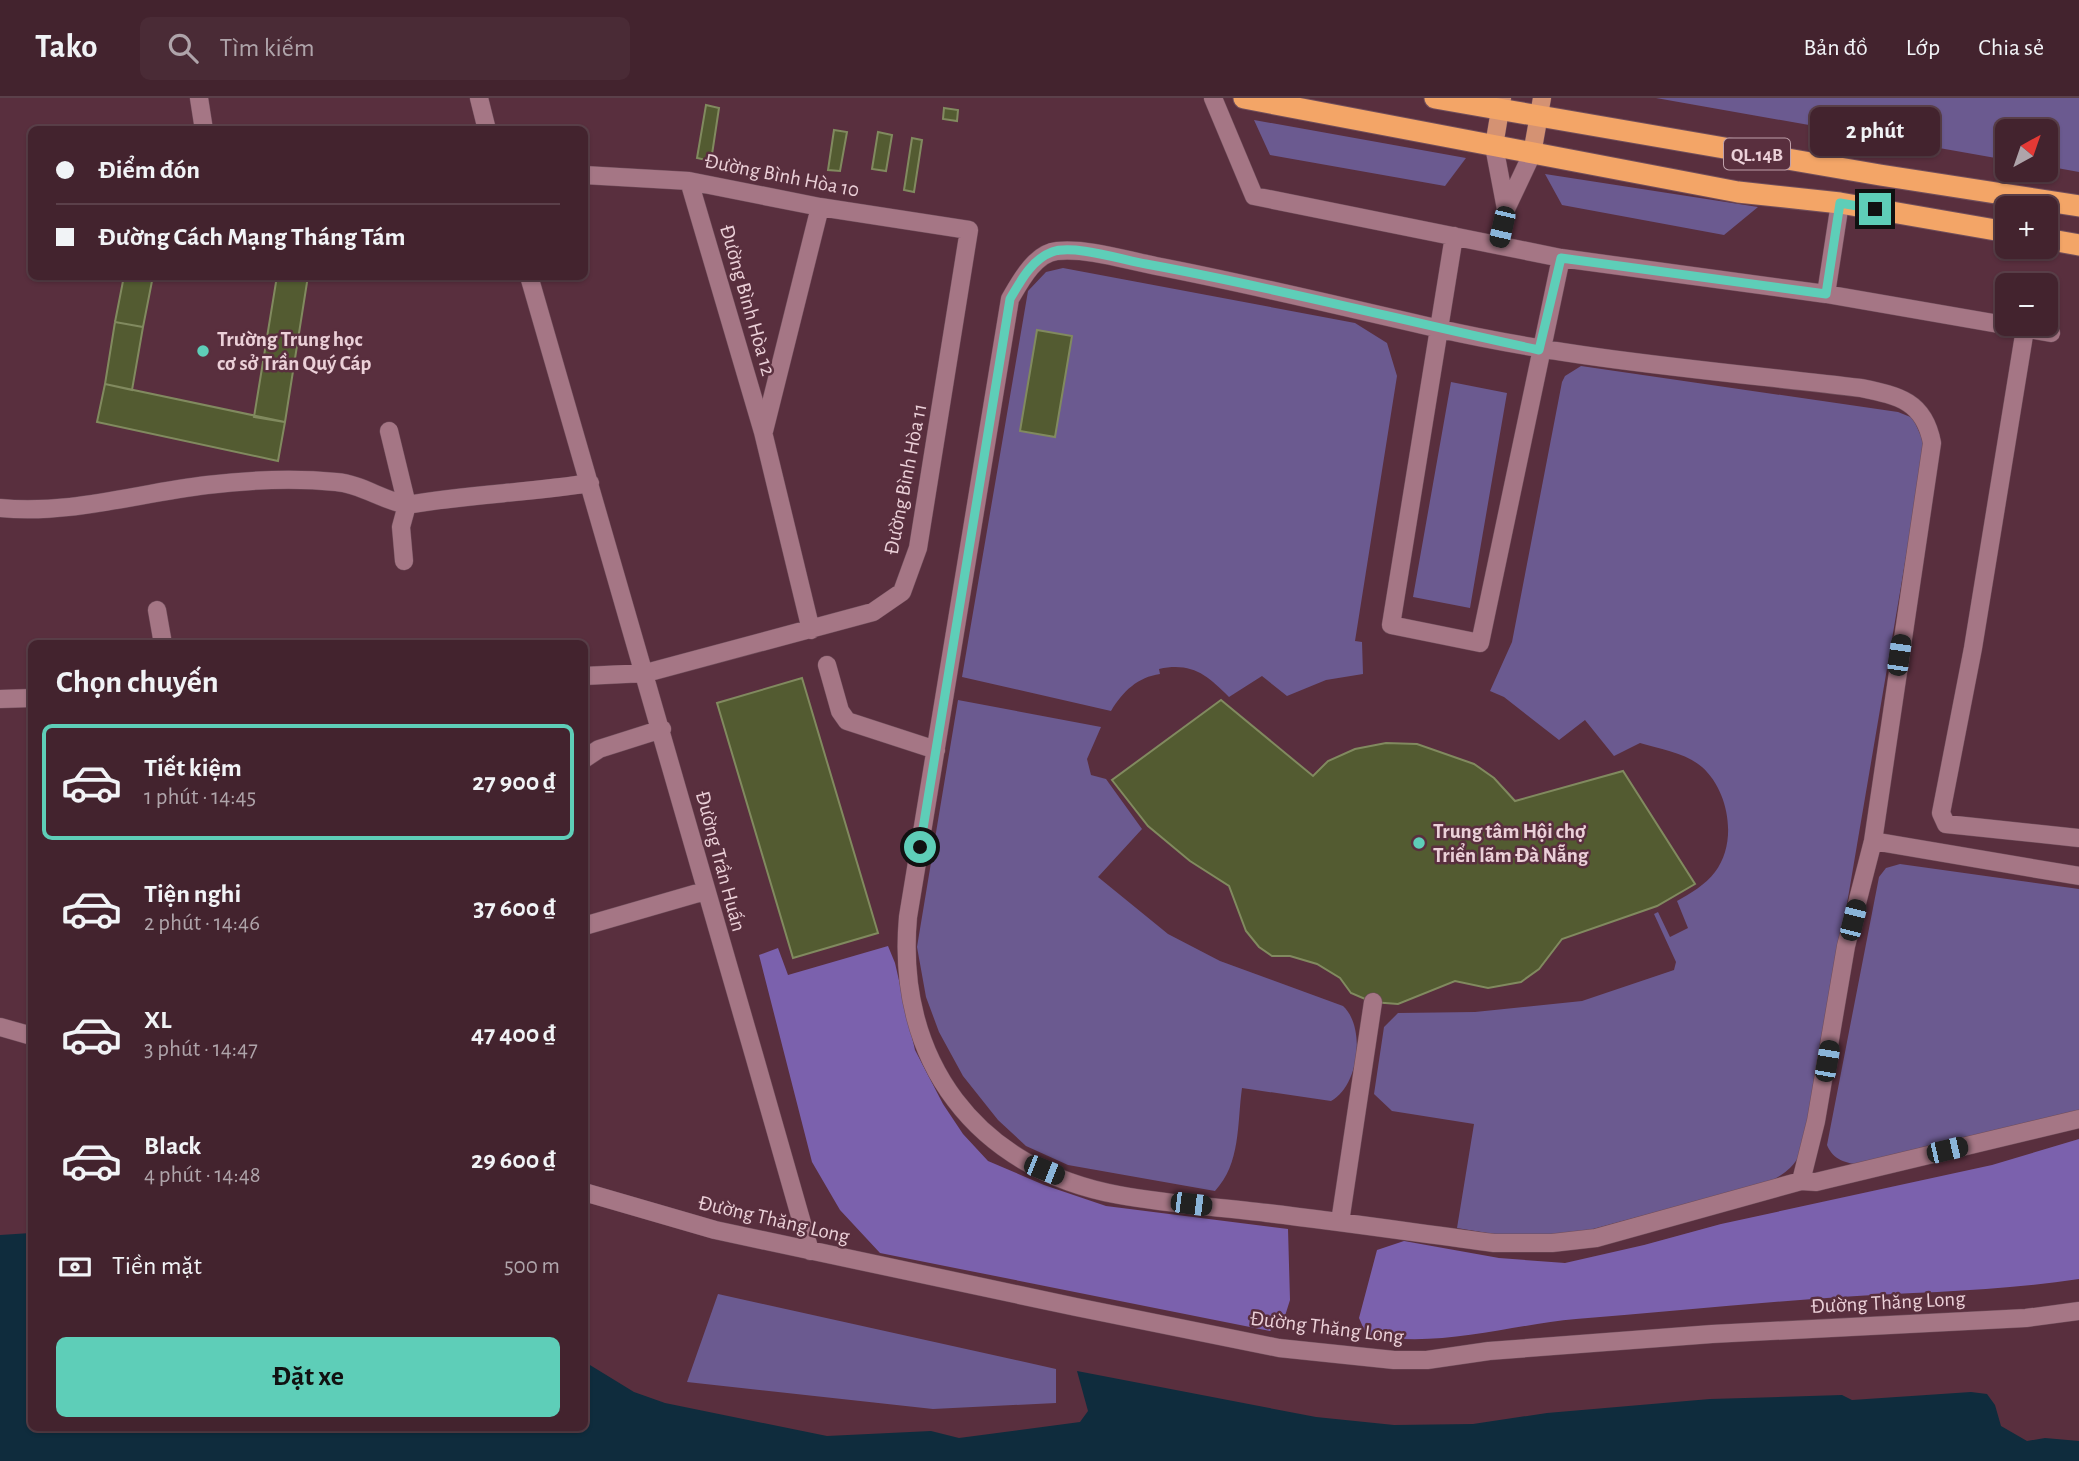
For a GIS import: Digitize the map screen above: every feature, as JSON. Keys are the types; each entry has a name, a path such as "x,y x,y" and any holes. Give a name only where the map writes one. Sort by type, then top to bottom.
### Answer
{"highway":[{"name":"QL.14B","path":"1244,98 1738,192 1840,203 1995,230"},
{"name":"QL.14B","path":"1435,98 1540,108 2079,206"},
{"path":"2058,241 2079,245"}],"main road":[{"path":"1494,146 1501,104"},
{"path":"1532,154 1540,108"}],"street":[{"path":"199,98 203,126"},
{"path":"479,98 486,126"},
{"path":"1213,98 1254,196 1561,258 1826,294 1995,324"},
{"path":"1494,146 1506,209"},
{"path":"1498,244 1506,209 1532,154"},
{"name":"Đường Bình Hòa 10","path":"588,175 689,181 820,207 969,230"},
{"name":"Đường Bình Hòa 12","path":"689,181 763,432 811,630"},
{"path":"1826,294 1840,203"},
{"name":"Đường Bình Hòa 12","path":"763,432 820,207"},
{"name":"Đường Bình Hòa 11","path":"588,676 646,674 811,630 873,612 902,592 918,548 969,230"},
{"path":"1454,236 1391,625 1480,643 1539,350 1561,258"},
{"path":"1801,1181 1818,1109 1846,946 1872,841 1932,443 1928,422 1921,411 1906,401 1861,388 1539,350 1304,296 1112,257 1053,251 1042,258 1026,274 1010,299 908,917 906,973 917,1032 955,1104 1007,1150 1053,1173 1117,1195 1494,1243 1552,1243 1596,1238 1801,1181 1816,1182 2079,1119"},
{"name":"Đường Trần Huấn","path":"530,280 662,729 705,891 810,1251"},
{"path":"2024,336 1973,648 1941,813 1946,824 2079,838"},
{"path":"389,431 407,505 401,527 404,561"},
{"path":"0,508 56,510 207,485 302,480 339,482 407,505 454,497 526,493 590,483"},
{"path":"157,610 162,640"},
{"path":"827,664 840,710 847,721 936,750"},
{"path":"0,699 28,698"},
{"path":"588,756 599,749 662,729"},
{"path":"1872,841 2079,876"},
{"path":"588,925 705,891"},
{"path":"1340,1222 1373,1002"},
{"path":"0,1027 28,1035"},
{"name":"Đường Thăng Long","path":"588,1193 715,1230 810,1251 1279,1348 1394,1360 1427,1360 1489,1351 1712,1334 2026,1318 2079,1311"}],"shaded area":[{"path":"1656,98 2079,98 2079,172 2058,168 2058,119 1995,119 1995,158"},
{"path":"1254,120 1466,158 1445,186 1270,155"},
{"path":"1545,174 1758,207 1724,235 1562,205"},
{"path":"1063,268 1355,323 1387,343 1397,376 1355,641 1362,642 1363,674 1326,680 1287,696 1262,676 1229,697 1198,672 1171,667 1159,669 1160,674 1145,678 1132,686 1111,711 962,677 1028,291 1046,272"},
{"path":"1581,366 1898,412 1913,418 1925,445 1807,1139 1801,1153 1789,1169 1771,1181 1582,1232 1517,1238 1457,1228 1474,1124 1392,1111 1374,1094 1384,1027 1398,1013 1475,1012 1582,1001 1674,970 1676,962 1654,914 1658,912 1670,937 1688,928 1677,901 1693,892 1715,872 1722,860 1728,832 1719,789 1696,762 1640,743 1614,756 1585,720 1559,740 1504,697 1490,691 1512,642 1562,382 1565,376"},
{"path":"1451,382 1507,393 1470,608 1413,597"},
{"path":"958,700 1101,727 1087,759 1091,775 1106,779 1142,829 1098,877 1168,934 1220,961 1343,1006 1350,1015 1357,1041 1353,1070 1348,1083 1331,1101 1242,1088 1234,1156 1215,1191 1068,1165 1026,1146 998,1120 963,1076 939,1032 926,997 917,947"},
{"path":"1900,864 2079,889 2079,1110 1861,1165 1841,1160 1830,1150 1827,1145 1879,877 1886,868"},
{"path":"888,946 895,963 915,1050 943,1104 963,1134 988,1161 1044,1185 1106,1206 1288,1229 1290,1300 1284,1319 1270,1331 880,1253 840,1210 812,1162 759,955 778,948 788,975"},
{"path":"2079,1139 2079,1279 1990,1289 1808,1299 1576,1319 1444,1338 1392,1338 1366,1334 1359,1318 1377,1250 1404,1241 1499,1258 1565,1263 1721,1224 1992,1165"},
{"path":"718,1294 1056,1369 1056,1403 933,1409 687,1382"}],"water":[{"path":"28,1233 28,1431 588,1431 588,1364 634,1392 665,1403 827,1436 931,1431 959,1438 1080,1422 1088,1411 1077,1371 1316,1417 1394,1425 1473,1424 1547,1413 1710,1399 1842,1395 1852,1400 1971,1392 1987,1394 1995,1405 2001,1426 2027,1441 2045,1438 2079,1441 2079,1461 0,1461 0,1235"}],"building":[{"path":"706,105 719,108 711,161 697,158"},
{"path":"944,108 958,110 957,121 943,119"},
{"path":"834,130 847,132 840,171 828,170"},
{"path":"878,132 892,135 886,171 872,169"},
{"path":"912,138 922,140 914,192 904,190"},
{"path":"123,280 152,280 143,327 115,322"},
{"path":"276,280 307,280 285,422 254,417"},
{"path":"115,322 143,327 132,390 105,384"},
{"path":"1037,330 1072,336 1055,437 1020,431"},
{"path":"105,384 285,422 278,461 97,422"},
{"path":"802,678 878,933 793,958 717,703"},
{"name":"Trung tâm Hội chợ Triển lãm Đà Nẵng","path":"1221,700 1313,776 1328,761 1355,749 1386,743 1417,744 1474,764 1494,778 1515,801 1623,771 1695,884 1657,906 1562,939 1539,969 1521,982 1488,988 1455,981 1398,1004 1372,1002 1351,993 1340,978 1317,964 1290,956 1272,956 1259,947 1246,931 1229,886 1190,861 1148,826 1112,780"}],"place":[{"name":"Trường Trung học cơ sở Trần Quý Cáp","path":"203,351"},
{"name":"Trung tâm Hội chợ Triển lãm Đà Nẵng","path":"1419,843"}],"route":[{"path":"920,847 1010,299 1030,268 1042,258 1053,251 1069,251 1183,271 1539,350 1561,258 1826,294 1840,203 1875,209"}]}
